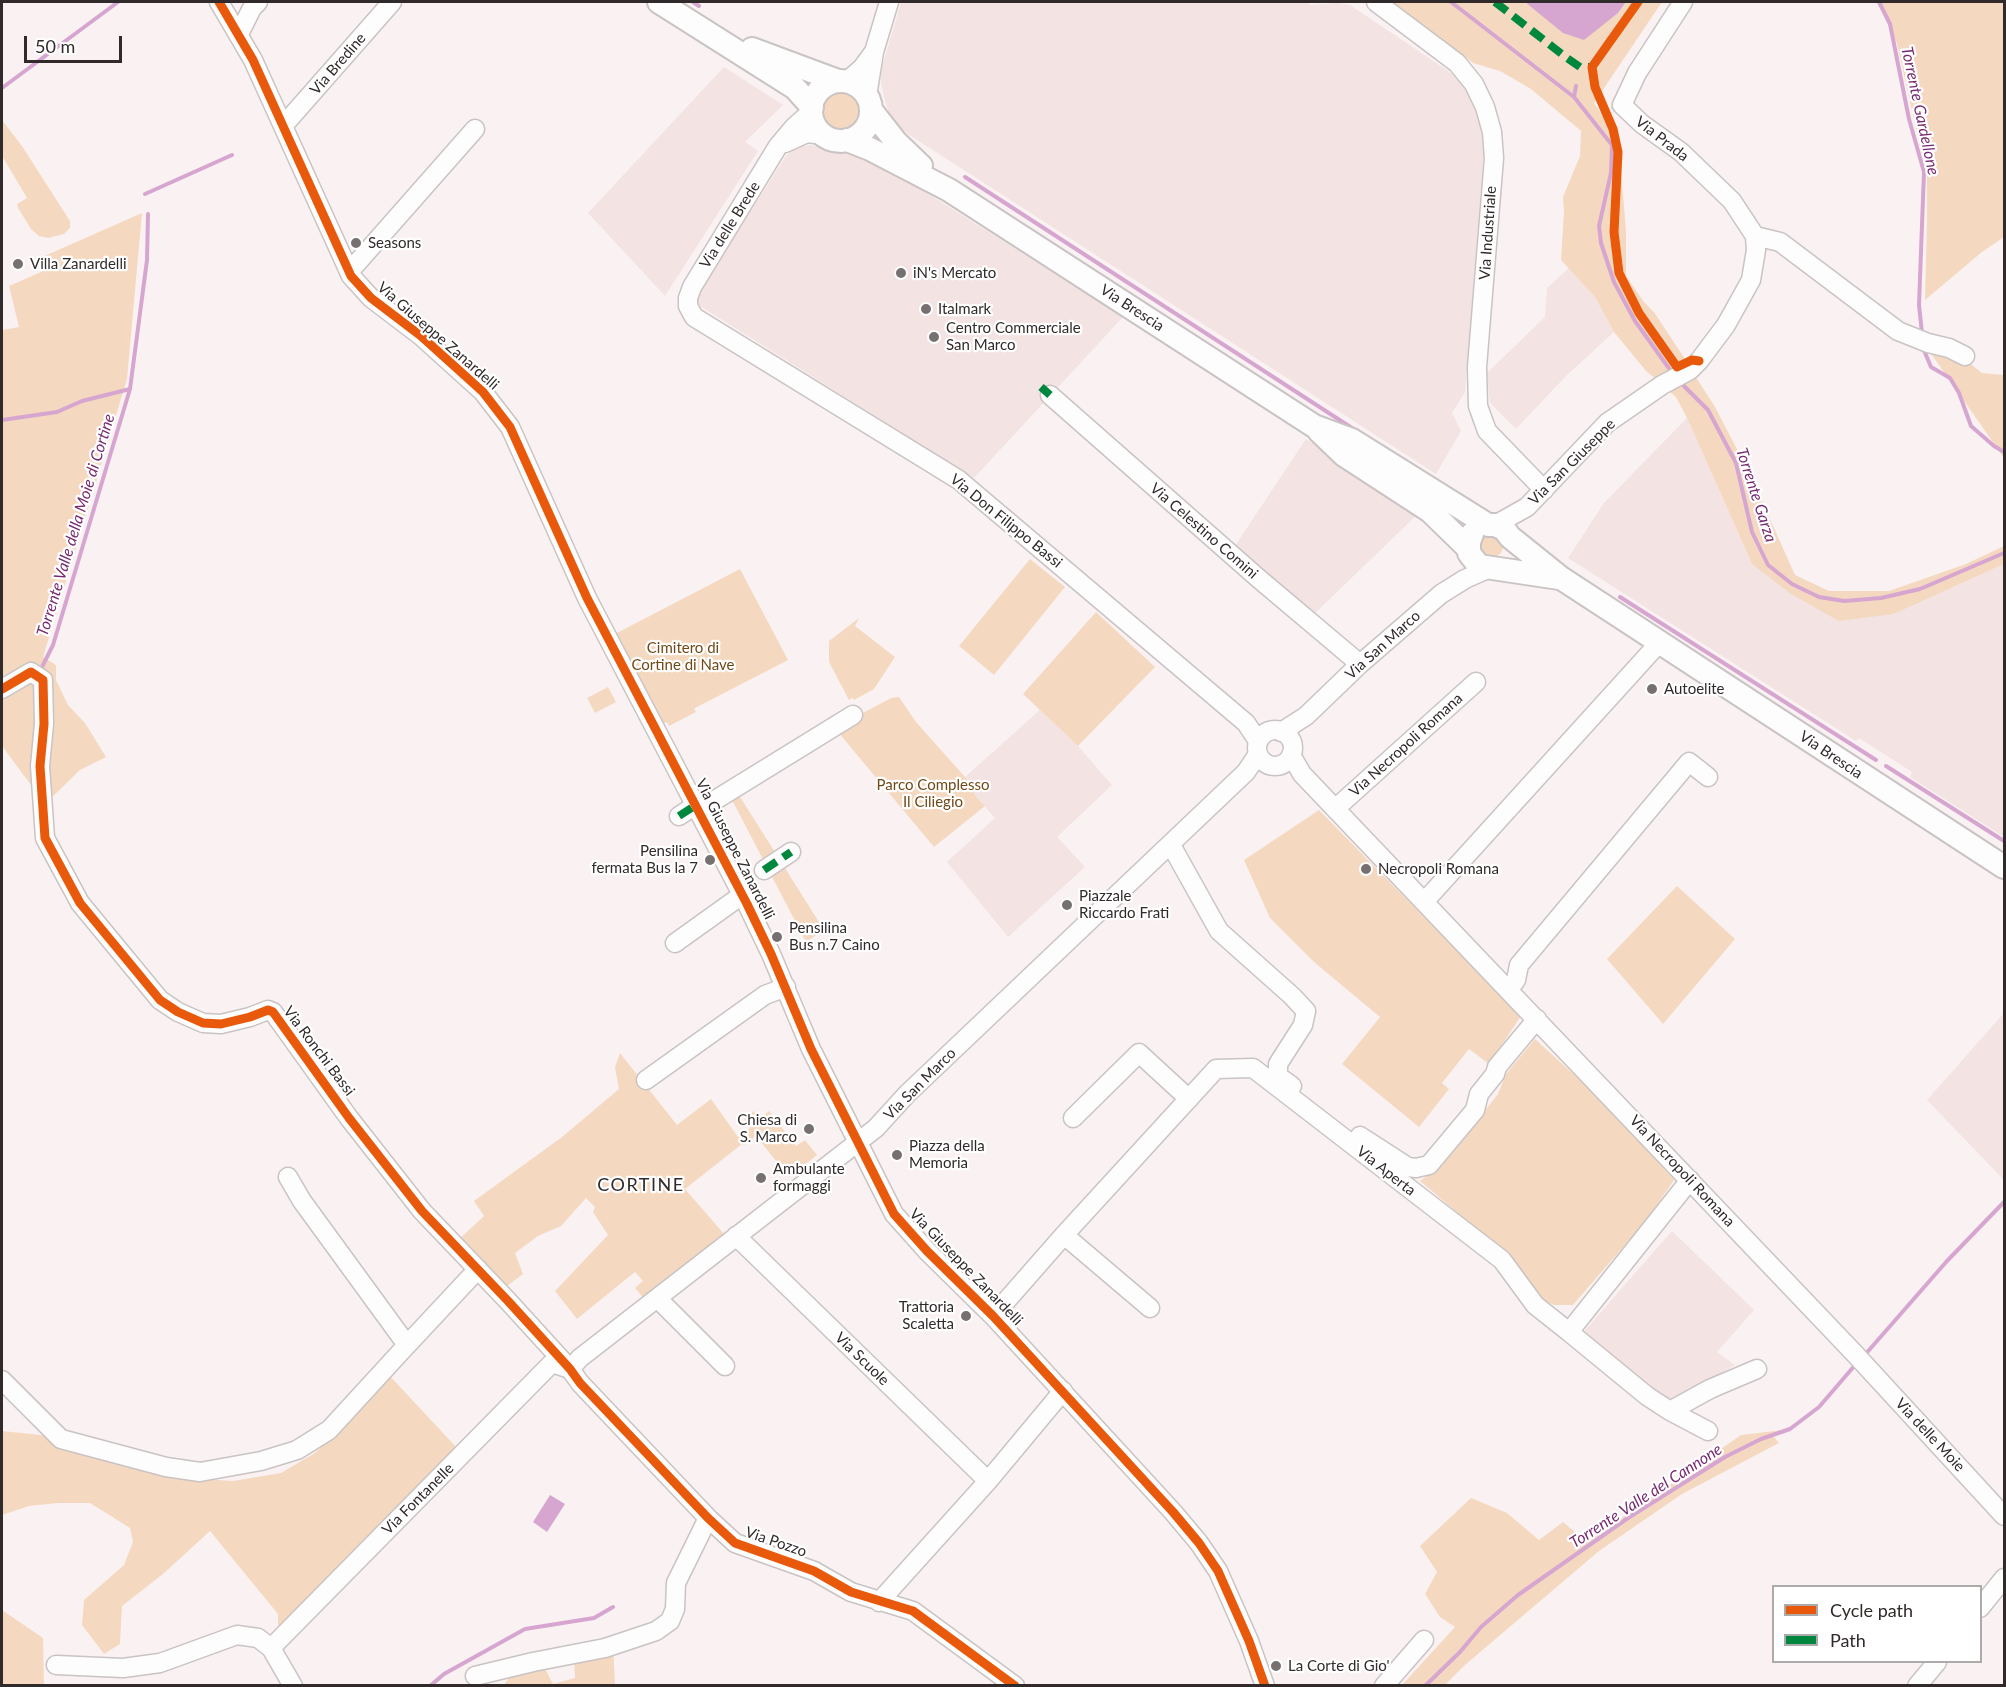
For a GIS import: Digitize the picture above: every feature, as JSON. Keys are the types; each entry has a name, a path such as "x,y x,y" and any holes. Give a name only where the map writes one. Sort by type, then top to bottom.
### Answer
{"main road":[{"name":"Via Brescia","path":"659,2 795,88 812,109 815,125 824,135 847,140 870,149 949,190 1314,426 1344,455 1430,511 1469,549 1479,566 1561,578"},
{"name":"Via Brescia","path":"711,35 862,89 896,142 910,158 949,190"},
{"path":"812,109 814,99 823,87 842,81"},
{"path":"847,140 860,134 868,123 869,103"},
{"name":"Via Brescia","path":"1314,426 1352,440 1503,527 1561,578 2004,867"},
{"path":"1469,549 1474,532 1503,527 1512,548 1509,559 1501,566 1493,568"}],"street":[{"name":"Via Bredine","path":"284,126 392,2"},
{"path":"869,103 874,52 889,2"},
{"name":"Via Industriale","path":"1376,2 1448,54 1474,84 1485,107 1492,132 1494,159 1478,357 1478,406 1487,431 1544,490"},
{"name":"Via Prada","path":"1683,2 1636,74 1622,105 1642,124 1681,152 1732,201 1755,236"},
{"path":"223,7 255,5"},
{"path":"239,34 255,5"},
{"name":"Via Giuseppe Zanardelli","path":"223,7 239,34 284,126 349,272 360,288 371,298 421,336 483,392 510,427 587,598 742,895 786,987 811,1048 894,1214 1063,1391 1173,1512 1205,1552 1218,1571 1249,1641 1265,1686"},
{"path":"842,81 862,68 874,52"},
{"name":"Via delle Brede","path":"688,306 692,287 778,146 812,109"},
{"path":"349,272 475,129"},
{"path":"778,146 807,133 824,135"},
{"path":"1755,236 1780,242 1898,331 1928,343 1949,348 1965,356"},
{"name":"Via San Giuseppe","path":"1503,527 1544,490 1607,423 1690,370 1699,361 1726,325 1751,280 1756,250 1755,236"},
{"name":"Via Don Filippo Bassi","path":"688,306 694,317 959,480 1274,748"},
{"name":"Via Celestino Comini","path":"1050,395 1258,578 1360,664"},
{"path":"1465,579 1469,549"},
{"name":"Via San Marco","path":"570,1369 580,1358 736,1236 858,1144 907,1094 1360,664 1441,594 1465,579 1493,568"},
{"path":"1424,902 1659,643"},
{"name":"Via Ronchi Bassi","path":"2,689 31,672 43,680 44,723 40,766 45,838 80,903 109,939 160,1000 178,1012 203,1023 221,1024 268,1010 273,1012 350,1118 422,1211 570,1369"},
{"name":"Via Necropoli Romana","path":"1336,808 1476,682"},
{"path":"679,816 853,715"},
{"name":"Via Necropoli Romana","path":"1274,748 1336,808 1860,1359"},
{"path":"1509,989 1520,966 1689,762 1708,777"},
{"name":"Via Aperta","path":"1171,845 1219,931 1293,996 1306,1011 1303,1025 1278,1064 1278,1076 1381,1151 1408,1167 1429,1165 1475,1110 1479,1094 1495,1074 1497,1067 1537,1019"},
{"path":"764,870 791,852"},
{"name":"Via Giuseppe Zanardelli","path":"675,944 742,895"},
{"path":"1496,976 1505,967 1520,966"},
{"path":"646,1080 765,995 786,987"},
{"path":"1073,1118 1139,1053 1189,1099"},
{"name":"Via Aperta","path":"993,1316 1216,1069 1253,1068 1502,1260 1534,1305 1647,1396 1708,1431"},
{"path":"288,1177 302,1201 407,1345"},
{"path":"1569,1332 1690,1180"},
{"path":"1064,1235 1150,1308"},
{"name":"Via Scuole","path":"736,1236 988,1481"},
{"path":"2,1380 61,1439 166,1467 200,1472 261,1461 297,1450 329,1430 478,1269"},
{"path":"657,1298 725,1366"},
{"name":"Via delle Moie","path":"1860,1359 2004,1516"},
{"name":"Via Fontanelle","path":"271,1648 552,1363 570,1369"},
{"name":"Via Pozzo","path":"570,1369 580,1383 735,1544 814,1571 851,1592 913,1611 1015,1686"},
{"path":"1670,1411 1710,1389 1757,1369"},
{"path":"879,1602 988,1481 1063,1391"},
{"path":"475,1676 605,1648 656,1631 670,1621 675,1609 676,1583 708,1518"},
{"path":"1982,1606 2004,1578"},
{"path":"56,1665 123,1668 160,1663 237,1635 258,1638 271,1648 293,1686"},
{"path":"1384,1686 1424,1640"},
{"path":"1917,1686 1936,1663"}],"shaded area":[{"path":"901,2 1306,2 1311,5 1338,3 1350,5 1454,75 1463,85 1476,109 1484,149 1465,392 1452,413 1461,431 1436,474 894,125 886,105 881,71"},
{"path":"1525,2 1626,2 1618,13 1584,40 1563,33"},
{"path":"724,67 783,105 745,142 758,151 665,296 588,213"},
{"path":"809,145 859,150 1123,317 974,478 700,306 695,298 786,156 795,148"},
{"path":"1569,268 1595,297 1614,332 1566,376 1516,429 1490,403 1487,373 1545,317 1547,288"},
{"path":"1687,418 1752,564 1894,614 2004,564 2004,837 1910,777 1912,772 1859,738 1856,741 1568,558 1604,503"},
{"path":"1306,439 1421,511 1311,617 1233,549"},
{"path":"1040,710 1078,746 1112,785 1057,837 1085,867 1008,937 947,862 995,818 977,798 965,777"},
{"path":"2004,1013 2004,1180 1927,1100"},
{"path":"1672,1231 1754,1310 1717,1352 1735,1365 1669,1405 1580,1336"},
{"path":"550,1495 565,1504 547,1532 533,1522"}],"green space":[{"path":"1391,2 1525,2 1544,16 1618,13 1626,2 1662,2 1594,103 1620,141 1626,231 1626,276 1654,312 1685,359 1656,379 1646,371 1614,332 1595,297 1561,260 1563,197 1580,156 1581,131 1531,89 1500,71 1473,63"},
{"path":"1876,2 2004,2 2004,237 1982,252 1925,300 1927,177 1897,44 1886,15"},
{"path":"841,91 855,97 861,111 855,125 841,131 827,125 821,111 827,97"},
{"path":"2,120 22,146 70,221 70,228 64,234 48,238 39,236 31,229 18,208 17,204 27,198 2,156"},
{"path":"142,213 127,379 43,657 56,665 56,680 68,705 85,723 106,757 80,770 45,804 2,746 2,330 19,327 9,286 41,272 40,258"},
{"path":"1945,354 1963,358 1982,373 2004,375 2004,458 1932,355"},
{"path":"1694,374 1715,407 1749,472 1795,575 1829,591 1889,591 1966,564 2004,546 2004,564 1894,614 1839,621 1791,594 1752,564 1687,418 1676,397 1665,388"},
{"path":"1491,534 1496,535 1502,541 1502,551 1496,557 1491,558 1486,557 1480,551 1479,546 1480,541 1486,535"},
{"path":"1030,559 1065,587 994,675 959,646"},
{"name":"Cimitero di Cortine di Nave","path":"740,569 788,660 697,707 694,709 696,712 669,726 667,722 660,725 613,635"},
{"path":"1096,612 1155,667 1078,746 1023,694"},
{"path":"859,618 855,626 895,657 874,689 854,700 853,698 849,700 829,662 829,641"},
{"path":"608,687 616,702 595,713 587,698"},
{"name":"Parco Complesso Il Ciliegio","path":"899,697 916,722 965,777 977,798 985,806 934,847 838,732 861,714 891,698"},
{"path":"737,792 824,930 806,942 730,796"},
{"path":"1319,810 1521,1016 1489,1064 1469,1049 1442,1083 1449,1089 1419,1127 1342,1064 1380,1017 1314,962 1270,918 1244,860"},
{"path":"1677,886 1735,939 1663,1024 1607,959"},
{"path":"1535,1039 1594,1093 1674,1180 1648,1218 1573,1305 1554,1305 1541,1299 1508,1255 1420,1181 1443,1164 1498,1094 1506,1074"},
{"path":"620,1053 677,1125 711,1099 738,1137 750,1128 744,1119 754,1111 762,1117 769,1111 796,1146 805,1140 817,1155 789,1177 756,1136 744,1145 742,1144 685,1189 725,1235 645,1300 635,1288 643,1281 635,1272 577,1319 555,1291 608,1235 593,1212 595,1207 586,1198 561,1226 538,1236 515,1253 523,1274 507,1286 482,1269 455,1243 484,1216 474,1201 562,1137 619,1089 615,1067"},
{"path":"388,1374 458,1449 278,1632 278,1614 210,1531 163,1574 122,1606 120,1644 104,1654 82,1625 84,1600 124,1565 133,1542 130,1528 90,1503 29,1506 2,1515 2,1431 41,1435 72,1447 189,1478 233,1481 281,1473 315,1453 354,1415"},
{"path":"1783,1430 1773,1436 1779,1443 1682,1494 1599,1551 1465,1665 1445,1685 1402,1685 1455,1627 1440,1617 1425,1594 1437,1572 1420,1546 1471,1498 1507,1513 1539,1540 1563,1522 1587,1542 1741,1435"},
{"path":"2,1610 43,1638 44,1685 2,1685"},
{"path":"613,1642 615,1685 503,1686 519,1665 541,1661 553,1684 575,1678 574,1658"}],"waterway":[{"path":"2,88 118,2"},
{"path":"693,2 699,6"},
{"name":"Torrente Garza","path":"1451,2 1574,97 1612,145 1611,173 1599,226 1601,243 1614,282 1635,321 1673,374"},
{"name":"Torrente Gardellone","path":"1879,2 1890,24 1909,119 1924,172 1919,305 1922,333"},
{"path":"1574,97 1576,86"},
{"path":"145,194 232,155"},
{"path":"965,177 1355,430"},
{"path":"2,420 57,412 82,401 130,389 147,260 148,214"},
{"name":"Torrente Gardellone","path":"1923,348 1931,367 1950,378 1959,393 1971,426 2004,452"},
{"name":"Torrente Garza","path":"1680,382 1708,410 1736,463 1752,532 1768,565 1792,584 1819,597 1844,601 1881,598 1920,589 2004,553"},
{"name":"Torrente Valle della Moie di Cortine","path":"42,667 53,645 130,389"},
{"path":"1620,597 1876,760"},
{"path":"1886,766 2004,841"},
{"name":"Torrente Valle del Cannone","path":"1863,1357 1947,1261 2004,1202"},
{"name":"Torrente Valle del Cannone","path":"1425,1686 1460,1652 1481,1627 1518,1595 1628,1518 1725,1457 1761,1439 1790,1429 1819,1407 1856,1364"},
{"path":"430,1686 444,1674 525,1629 594,1618 613,1607"}],"marked path":[{"path":"1495,2 1580,67 1592,67"},
{"path":"1041,387 1050,395"},
{"path":"679,816 696,805"},
{"path":"764,870 791,852"}],"cycle path":[{"path":"219,2 253,60 351,276 371,298 421,336 483,392 510,427 587,598 747,904 811,1049 894,1214 927,1251 993,1316 1199,1543 1218,1571 1249,1641 1265,1686"},
{"path":"1638,2 1592,67 1595,87 1613,129 1618,152 1614,232 1619,273 1639,313 1677,367 1692,360 1699,361"},
{"path":"2,689 31,672 43,680 44,724 40,766 45,838 80,903 160,1000 178,1012 203,1023 221,1024 268,1010 273,1012 349,1118 422,1211 508,1301 580,1383 708,1518 735,1543 814,1571 851,1592 913,1611 1015,1686"}],"place":[{"name":"Seasons","path":"356,243"},
{"name":"Villa Zanardelli","path":"18,264"},
{"name":"iN's Mercato","path":"901,273"},
{"name":"Italmark","path":"926,309"},
{"name":"Centro Commerciale San Marco","path":"934,337"},
{"name":"Autoelite","path":"1652,689"},
{"name":"Pensilina fermata Bus la 7","path":"710,860"},
{"name":"Necropoli Romana","path":"1366,869"},
{"name":"Piazzale Riccardo Frati","path":"1067,905"},
{"name":"Pensilina Bus n.7 Caino","path":"777,937"},
{"name":"Chiesa di S. Marco","path":"809,1129"},
{"name":"Piazza della Memoria","path":"897,1155"},
{"name":"Ambulante formaggi","path":"761,1178"},
{"name":"Trattoria Scaletta","path":"966,1316"},
{"name":"La Corte di Gio'","path":"1276,1666"}],"district":[{"name":"CORTINE","path":"641,1185"}]}
